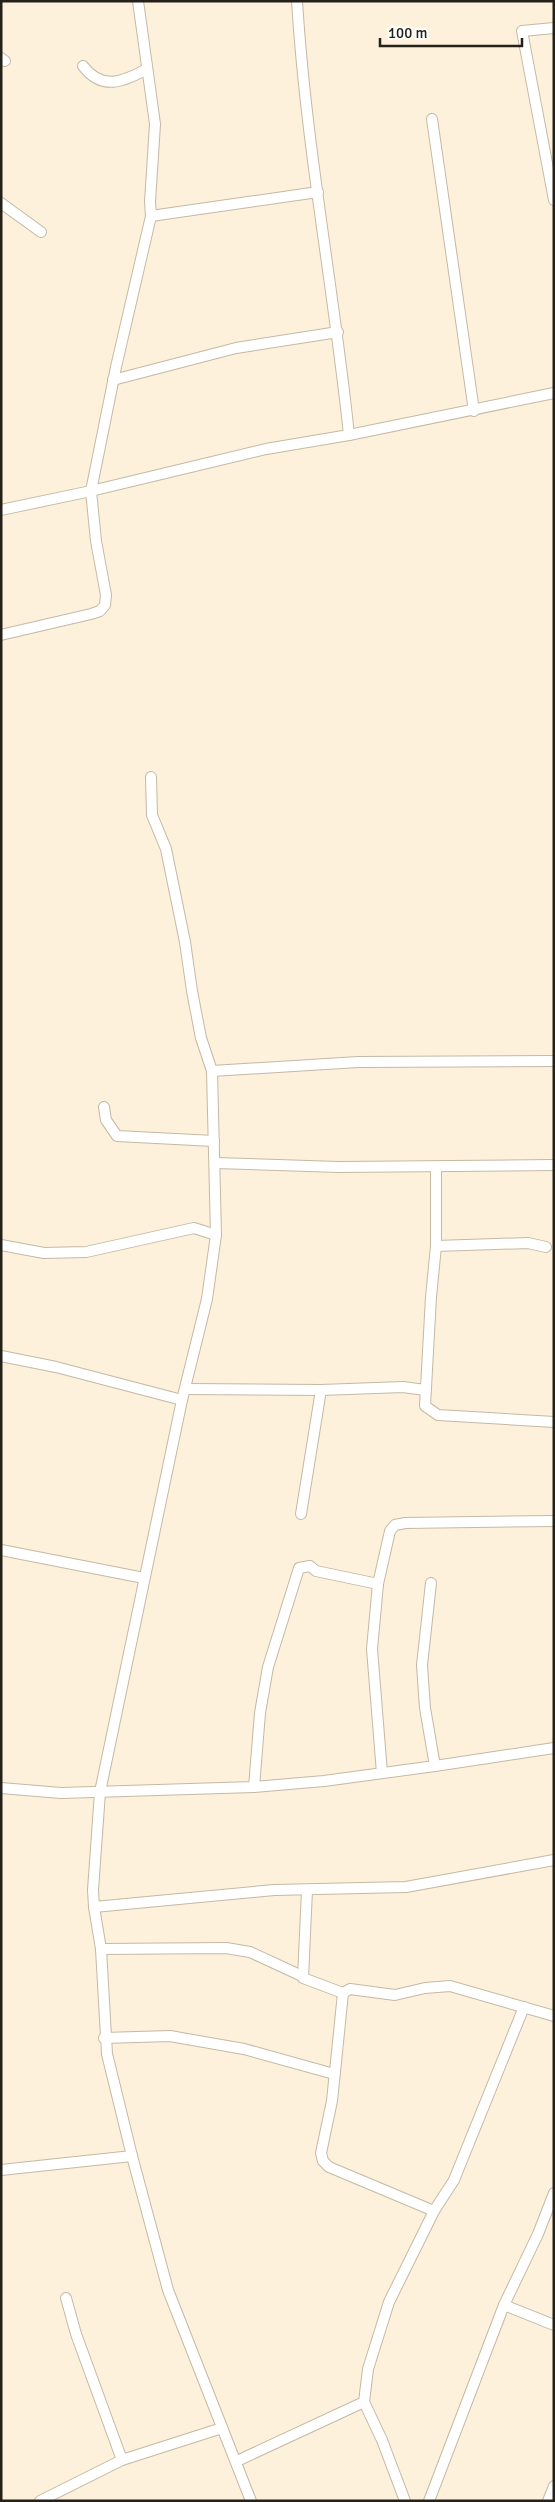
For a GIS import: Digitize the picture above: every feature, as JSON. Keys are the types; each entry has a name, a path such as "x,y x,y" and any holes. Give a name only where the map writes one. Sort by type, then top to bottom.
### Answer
{"street":[{"path":"1,635 91,614 100,610 105,605 106,595 90,492 113,380 151,216 150,202 155,124 138,1"},
{"path":"297,1 304,86 338,332 349,435"},
{"path":"553,194 522,31 554,28"},
{"path":"83,66 89,74 105,82 132,77 147,69"},
{"path":"432,119 474,411"},
{"path":"151,216 318,192"},
{"path":"1,203 41,232"},
{"path":"113,380 236,348 338,332"},
{"path":"1,510 90,492 266,449 474,411 554,393"},
{"path":"151,777 152,815 166,849 185,942 196,1010 212,1071 216,1235 207,1299 182,1400 100,1792 93,1890 94,1908 101,1949 104,2038 132,2156 168,2290 251,2501"},
{"path":"212,1071 358,1062 554,1062"},
{"path":"104,1107 106,1120 117,1136 214,1141"},
{"path":"215,1162 340,1167 554,1165"},
{"path":"436,1167 436,1246 425,1406 438,1415 554,1422"},
{"path":"1,1245 44,1253 86,1252 194,1228 216,1235"},
{"path":"436,1246 528,1243 546,1247"},
{"path":"1,1356 56,1367 182,1400"},
{"path":"185,1389 321,1390 403,1387 425,1390"},
{"path":"301,1514 321,1390"},
{"path":"382,1773 372,1649 378,1584 390,1532 395,1525 405,1523 554,1521"},
{"path":"1,1550 144,1578"},
{"path":"254,1787 260,1713 268,1667 299,1568 310,1566 316,1571 378,1584"},
{"path":"430,1583 422,1665 425,1708 435,1766"},
{"path":"1,1788 61,1793 254,1787 382,1773 554,1748"},
{"path":"94,1908 274,1890 406,1888 554,1860"},
{"path":"302,1976 307,1890"},
{"path":"101,1949 226,1948 250,1952 302,1976 305,1981 342,1993 350,1989 395,1995 425,1988 450,1986 554,2016"},
{"path":"342,1993 332,2101 321,2153 323,2161 329,2167 434,2211"},
{"path":"405,2501 382,2440 364,2402 368,2369 389,2302 434,2211 454,2180 524,2007"},
{"path":"104,2038 170,2036 244,2049 334,2074"},
{"path":"1,2170 132,2156"},
{"path":"429,2501 504,2305 538,2234 554,2193"},
{"path":"66,2298 76,2334 122,2460"},
{"path":"504,2305 554,2325"},
{"path":"237,2462 364,2402"},
{"path":"40,2501 122,2460 222,2428"},
{"path":"548,2501 554,2486"}]}
